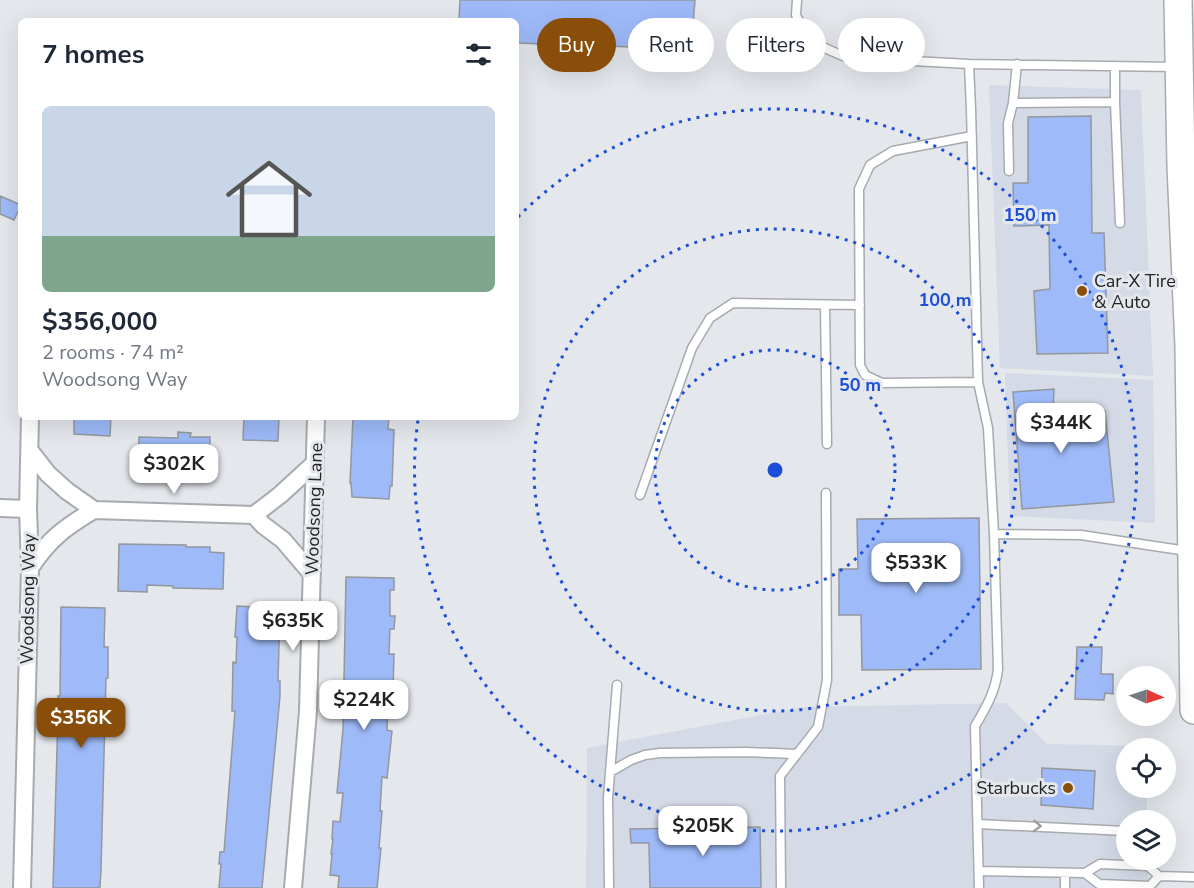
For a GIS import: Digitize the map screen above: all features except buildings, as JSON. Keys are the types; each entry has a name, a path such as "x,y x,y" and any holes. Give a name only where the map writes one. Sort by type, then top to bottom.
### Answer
{"main road":[{"path":"1178,0 1181,166 1192,346 1194,710"}],"street":[{"name":"Woodsong Way","path":"21,888 30,568 28,509 30,420"},
{"name":"Woodsong Lane","path":"293,888 308,711 316,420"},
{"path":"30,451 48,474 94,510 254,515 315,463"},
{"path":"0,508 28,509"},
{"path":"30,568 42,549 59,532 94,510"},
{"path":"254,515 283,540 312,574"}],"lane":[{"path":"797,0 796,15 803,29 814,42 843,56 969,64 1179,68"},
{"path":"969,64 978,382 988,428 998,669 997,680 987,706 975,726 980,888"},
{"path":"1009,171 1008,123 1013,103 1017,64"},
{"path":"1115,66 1120,223"},
{"path":"1013,103 1115,102"},
{"path":"972,136 893,151 870,165 859,189 860,364 865,375 882,383 978,382"},
{"path":"640,495 692,348 710,318 733,303 860,305"},
{"path":"825,305 827,444"},
{"path":"781,888 780,776 818,727 827,680 826,493"},
{"path":"994,534 1081,535 1192,552"},
{"path":"609,888 608,798 617,685"},
{"path":"610,772 631,760 660,753 797,754"},
{"path":"978,824 1116,831"},
{"path":"980,870 1084,873 1100,864 1148,866 1159,876 1194,877"},
{"path":"1065,873 1065,888"},
{"path":"1084,873 1099,884 1139,886 1149,886 1159,876"}],"shaded area":[{"path":"989,85 1141,90 1153,376 1000,368"},
{"path":"1005,373 1153,380 1155,523 1010,516"},
{"path":"1006,703 1047,744 1116,745 1116,798 1147,798 1147,810 1116,810 1116,870 1148,870 1148,888 586,888 587,748 804,707"}],"place":[{"name":"Car-X Tire & Auto","path":"1082,291"},
{"name":"Starbucks","path":"1068,788"}]}
